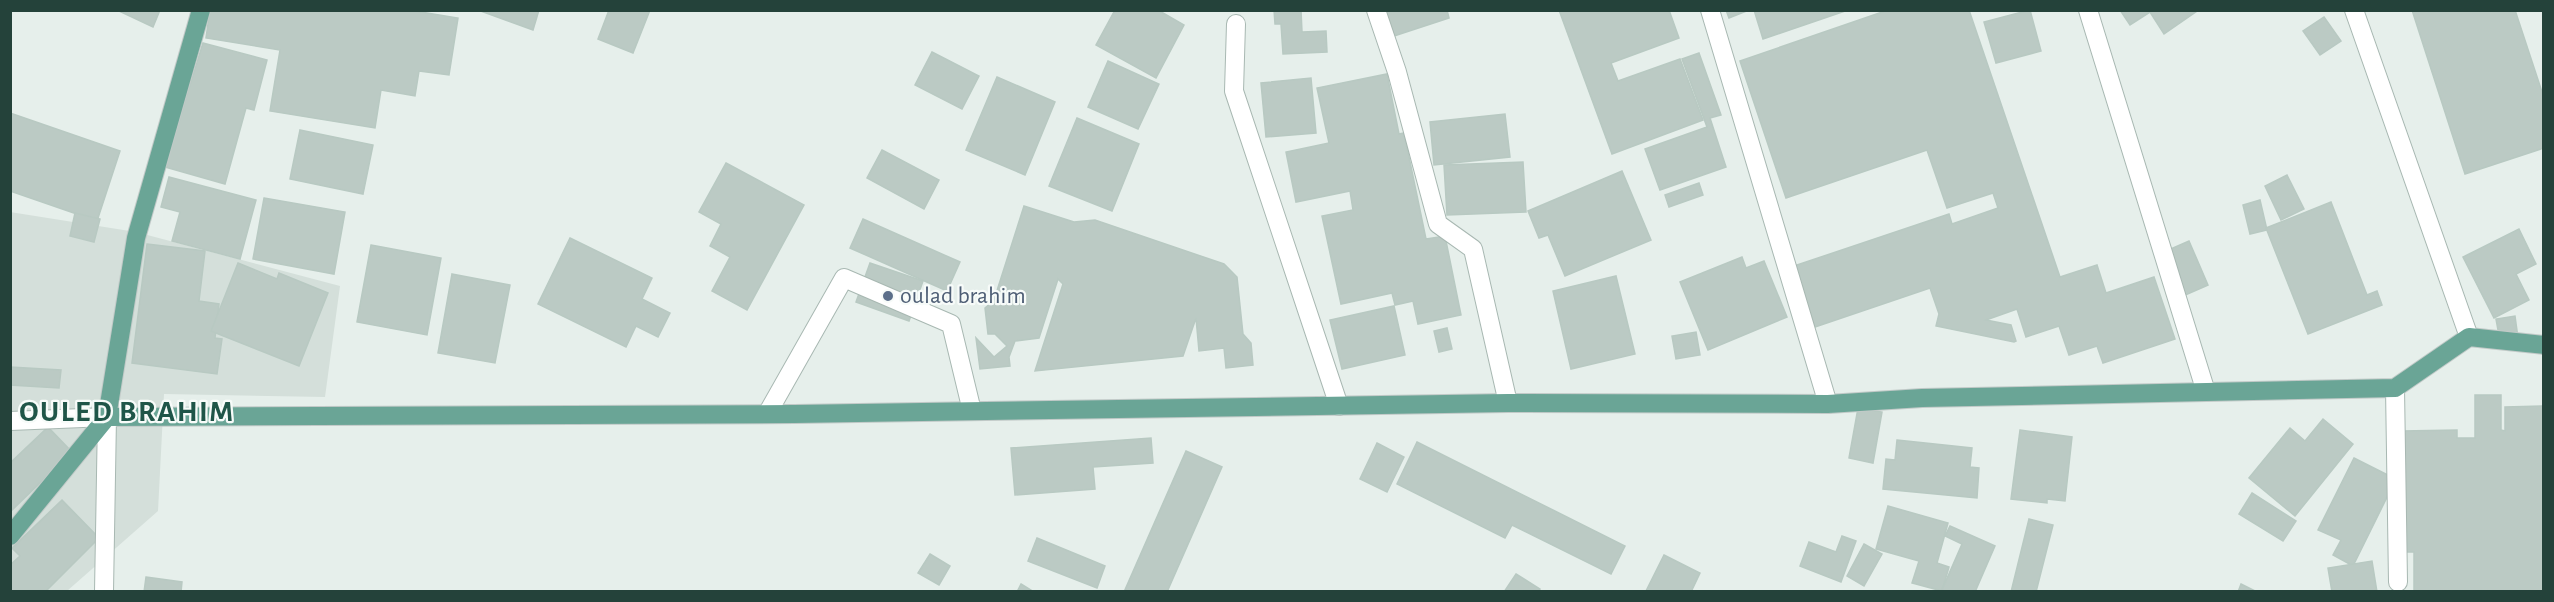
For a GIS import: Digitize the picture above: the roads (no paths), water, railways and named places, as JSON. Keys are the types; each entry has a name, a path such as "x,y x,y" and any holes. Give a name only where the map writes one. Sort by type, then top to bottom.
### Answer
{"main road":[{"path":"10,536 107,417 136,238 201,10"},
{"path":"107,417 767,414 1508,403 1828,404 1922,398 2395,388 2469,337 2544,345"}],"street":[{"path":"1376,10 1397,72 1438,224 1473,249 1508,403"},
{"path":"1710,10 1828,404"},
{"path":"2088,10 2206,392"},
{"path":"2354,10 2469,337"},
{"path":"1236,24 1234,91 1339,406"},
{"path":"767,414 844,278 951,324 972,411"},
{"path":"2395,388 2398,582"},
{"path":"10,421 107,417 104,591"}],"place":[{"name":"oulad brahim","path":"888,296"}],"district":[{"name":"OULED BRAHIM","path":"127,412"}]}
